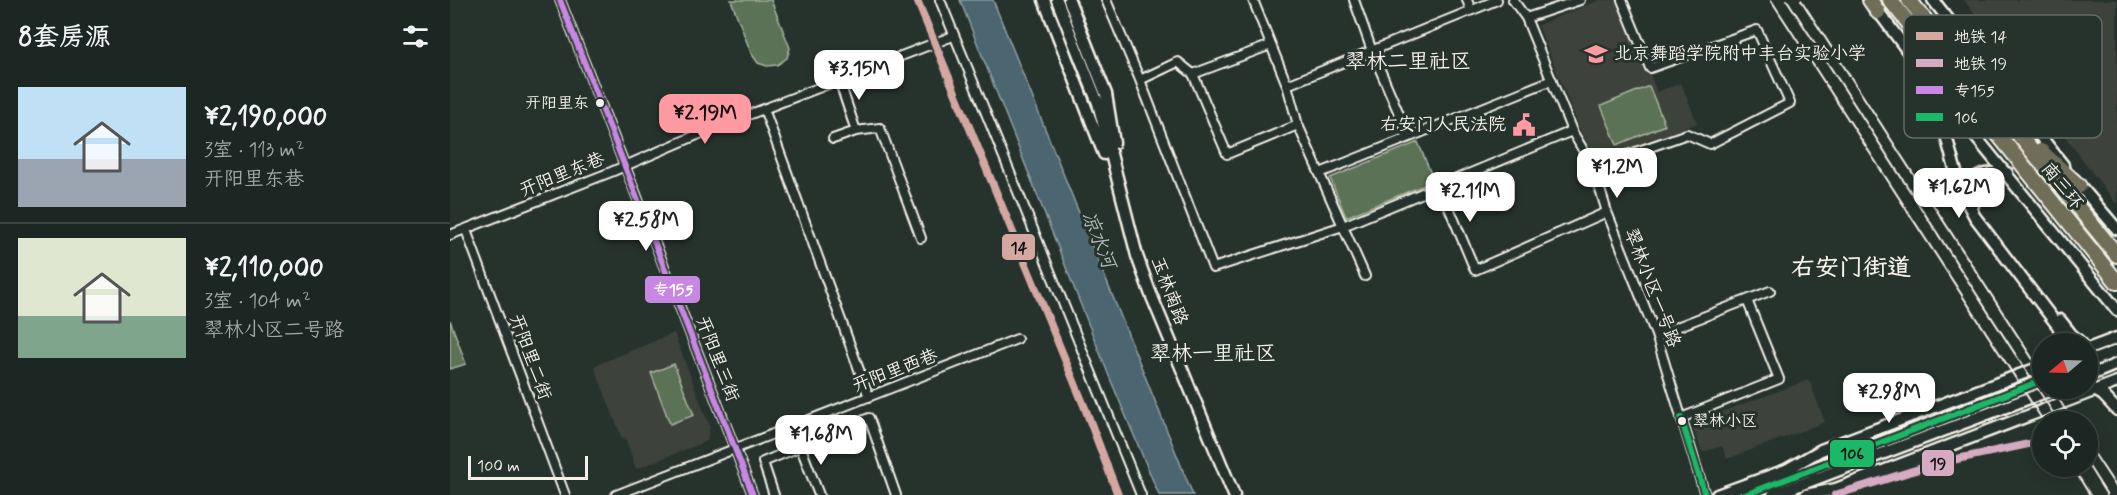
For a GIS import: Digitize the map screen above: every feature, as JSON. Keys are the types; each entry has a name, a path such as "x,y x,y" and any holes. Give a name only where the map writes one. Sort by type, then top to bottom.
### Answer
{"highway":[{"name":"南三环","path":"1890,0 1904,17"},
{"name":"南三环","path":"1909,0 1921,15"},
{"path":"1917,0 1927,15"},
{"name":"南三环","path":"2001,138 2117,282"},
{"name":"南三环","path":"2021,138 2117,255"},
{"path":"2027,138 2079,186"}],"main road":[{"name":"玉林南路","path":"1044,0 1120,196"},
{"name":"玉林南路","path":"1056,0 1098,103 1137,256 1234,495"},
{"name":"玉林南路","path":"1069,0 1106,94 1120,196"},
{"path":"1933,0 1945,15"},
{"path":"1873,4 1904,46"},
{"path":"1947,138 1956,178 1964,199 1975,217 2058,326 2061,333"},
{"path":"1978,138 2117,310"},
{"path":"2041,138 2117,229"},
{"path":"2007,173 1987,172 1979,175 1971,185 1969,192 1972,203 1979,217 2069,333"},
{"path":"2098,345 2117,338"},
{"path":"2098,351 2113,353"},
{"path":"2098,358 2113,353"},
{"path":"2098,372 2117,364"},
{"path":"1717,495 1786,470 1821,450 2032,370"},
{"path":"2098,386 2117,382"},
{"path":"1745,495 2032,384"},
{"path":"2098,392 2117,410"},
{"path":"1773,495 2032,397"},
{"path":"1806,495 1836,489 2063,399"}],"street":[{"name":"开阳里三街","path":"560,0 753,495"},
{"path":"940,0 1141,495"},
{"path":"1106,0 1140,80 1213,268 1343,226 1572,131"},
{"path":"1253,0 1287,85 1298,125 1365,276"},
{"path":"1354,0 1372,51 1409,137"},
{"path":"1467,0 1471,10"},
{"path":"1287,85 1497,0"},
{"name":"翠林小区一号路","path":"1513,0 1527,18 1572,131 1593,167 1607,213 1656,335 1705,495"},
{"path":"1527,18 1580,0"},
{"path":"1593,167 1687,134 1710,144 1790,103 1756,30 1650,68 1622,0"},
{"name":"开阳里东巷","path":"450,235 953,36"},
{"path":"1193,74 1271,45"},
{"path":"1140,80 1178,62 1193,74 1227,154 1298,125"},
{"path":"839,80 856,131"},
{"path":"1320,173 1552,80"},
{"path":"764,109 869,397"},
{"path":"833,139 856,131 880,128 921,238"},
{"path":"1440,186 1475,270 1607,213"},
{"name":"开阳里二街","path":"466,230 565,495"},
{"path":"1656,335 1770,291"},
{"path":"1681,418 1779,379 1747,300"},
{"name":"开阳里西巷","path":"616,495 1017,339"},
{"path":"774,495 763,462 869,418 896,495"},
{"path":"793,427 819,495"}],"shaded area":[{"name":"北京舞蹈学院附中丰台实验小学","path":"1600,0 1621,0 1657,92 1681,83 1697,123 1594,164 1538,25"},
{"path":"1964,0 2117,0 2117,205 2066,138 2102,138 2102,15 1975,15"},
{"path":"674,333 710,427 707,441 636,469 625,437 622,438 594,366"},
{"path":"1809,380 1825,422 1727,459 1722,446 1702,452 1691,423"}],"green space":[{"path":"731,0 771,0 790,48 787,58 777,65 767,66 758,63 751,53"},
{"path":"1649,86 1665,125 1617,145 1601,106"},
{"path":"1418,142 1434,181 1346,217 1330,178"},
{"path":"450,320 466,364 450,369"},
{"path":"674,364 694,415 670,424 651,373"}],"water":[{"path":"960,0 993,0 1193,495 1159,495 1109,376"}],"railway":[{"path":"1771,0 2037,411"},
{"path":"1787,0 2052,411"},
{"path":"1801,0 2032,358"},
{"path":"2059,399 2066,411"},
{"path":"2098,459 2117,488"},
{"path":"2079,477 2090,495"},
{"path":"2096,477 2107,495"}],"metro line":[{"name":"14","path":"917,0 1085,408 1118,495"},
{"name":"19","path":"1835,495 1938,463 2032,443"}],"transit line":[{"name":"专155","path":"560,0 753,495"},
{"name":"106","path":"1745,495 2032,384"},
{"name":"106","path":"1681,418 1705,495"}],"place":[{"name":"北京舞蹈学院附中丰台实验小学","path":"1596,54"},
{"name":"开阳里东","path":"600,103"},
{"name":"右安门人民法院","path":"1524,125"},
{"name":"翠林小区","path":"1682,421"}],"district":[{"name":"翠林二里社区","path":"1408,62"},
{"name":"右安门街道","path":"1851,268"},
{"name":"翠林一里社区","path":"1213,354"}],"water label":[{"name":"凉水河","path":"1098,240"}]}
